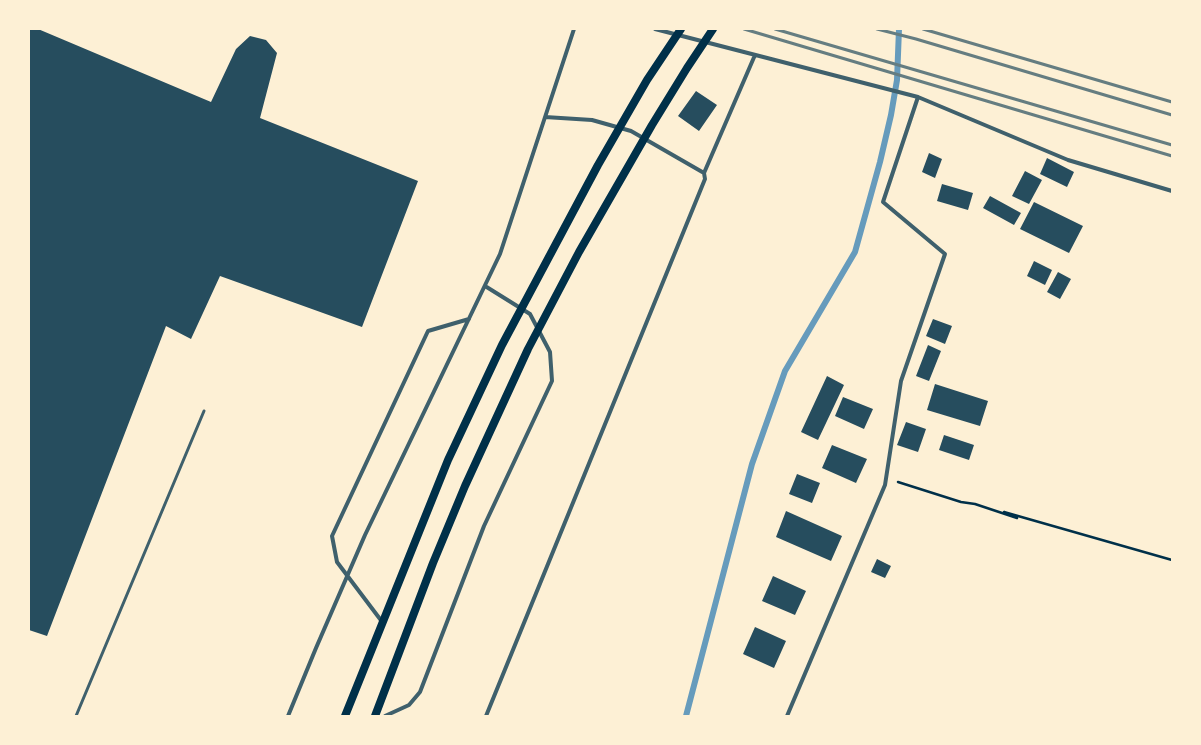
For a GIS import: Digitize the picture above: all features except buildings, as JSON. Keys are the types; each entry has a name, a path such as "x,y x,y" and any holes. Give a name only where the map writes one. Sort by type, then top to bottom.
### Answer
{"main road":[{"path":"345,716 448,460 515,318 598,165 647,80 681,29"},
{"path":"376,716 433,564 465,486 528,348 652,124 686,68 713,29"}],"street":[{"path":"288,716 365,535 500,254 574,29"},
{"path":"655,29 918,97 1068,160 1172,191"},
{"path":"486,716 705,179 704,173 755,55"},
{"path":"787,716 885,485 901,381 945,254 883,202 918,97"},
{"path":"545,117 592,120 631,132 704,173"},
{"path":"385,716 409,705 420,692 484,526 552,381 550,352 530,314 485,286"},
{"path":"382,623 337,562 332,536 428,331 469,320"}],"lane":[{"path":"76,716 204,411"}],"path":[{"path":"886,478 961,502 975,504 1017,518 1004,512 1172,560"}],"waterway":[{"path":"686,716 752,464 785,371 855,252 880,162 891,115 897,80 899,29"}],"railway":[{"path":"744,29 1172,156"},
{"path":"775,29 1172,145"},
{"path":"877,29 916,39 1172,115"},
{"path":"923,29 1172,102"}]}
